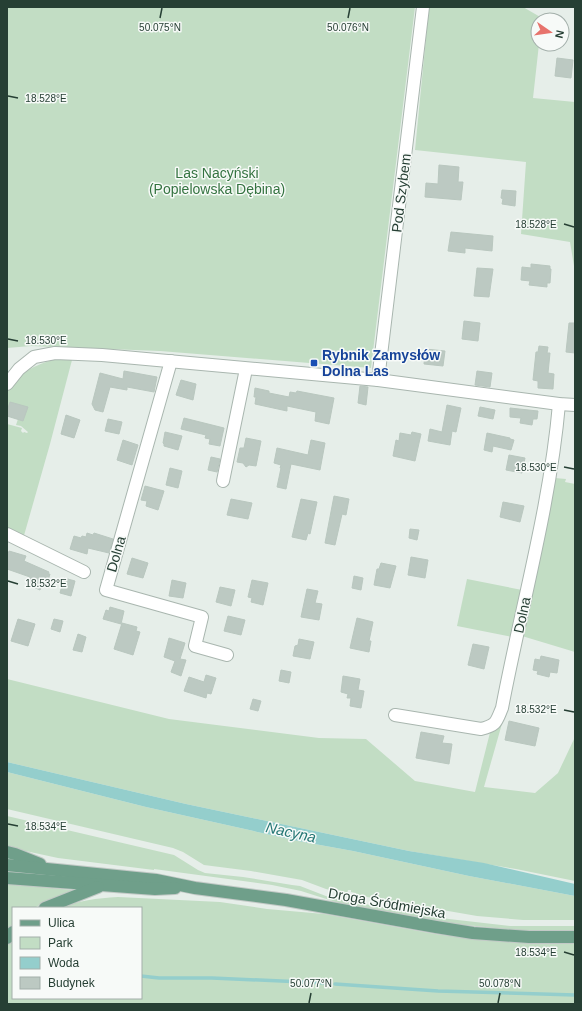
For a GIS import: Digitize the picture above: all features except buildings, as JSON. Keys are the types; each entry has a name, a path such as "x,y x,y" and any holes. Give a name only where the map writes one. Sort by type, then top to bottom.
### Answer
{"main road":[{"path":"7,852 52,870"},
{"name":"Droga Śródmiejska","path":"7,865 156,880 195,888 280,899 461,931 529,937 575,937"},
{"name":"Droga Śródmiejska","path":"7,878 155,889 195,888"},
{"path":"48,907 101,886"}],"street":[{"name":"Pod Szybem","path":"378,380 423,7"},
{"path":"7,384 19,369 34,358 55,353 102,355 378,380 575,405"},
{"name":"Dolna","path":"171,361 106,590 202,617 195,646 227,655"},
{"path":"223,481 246,369"},
{"name":"Dolna","path":"394,715 481,729 491,726 496,722 502,708 537,543 553,451 559,404"},
{"name":"Dolna","path":"7,534 84,572"}],"green space":[{"name":"Las Nacyński (Popielowska Dębina)","path":"7,7 415,7 371,368 160,351 31,346 7,348"},
{"path":"429,7 523,7 532,12 530,12 530,52 538,52 533,98 575,102 575,272 570,242 521,234 526,162 415,150"},
{"path":"56,359 72,360 23,539 7,531 7,424 22,428 21,431 23,433 28,432 21,426 16,425 18,419 7,416 7,388 18,377 29,370"},
{"path":"555,478 566,479 565,482 575,484 575,652 522,636"},
{"path":"467,579 522,590 512,637 457,626"},
{"path":"7,679 169,719 319,738 366,739 415,781 475,792 502,685 507,706 484,787 535,793 558,773 575,737 575,881 516,869 409,851 186,804 7,762"},
{"path":"7,772 146,807 298,841 575,896 575,920 523,920 477,916 356,895 356,893 351,892 351,890 348,890 347,894 326,889 302,880 204,865 183,852 173,848 7,809"},
{"path":"7,816 174,855 205,873 300,886 331,898 449,919 510,926 575,926 575,930 515,930 456,924 339,903 301,891 272,885 58,858 7,847"},
{"path":"7,883 72,891 36,907 12,907 12,925 7,929"},
{"path":"118,897 220,902 267,909 324,914 435,934 479,940 530,943 575,943 575,1004 7,1004 7,946 12,940 12,999 142,999 142,907 62,907 73,903"}],"water":[{"name":"Nacyna","path":"7,762 186,804 409,851 484,863 575,884 575,896 298,841 146,807 7,772"}],"waterway":[{"path":"142,976 159,978 212,978 325,983"},
{"path":"335,984 438,991 575,995"}],"place":[{"name":"Rybnik Zamysłów Dolna Las","path":"314,363"}]}
